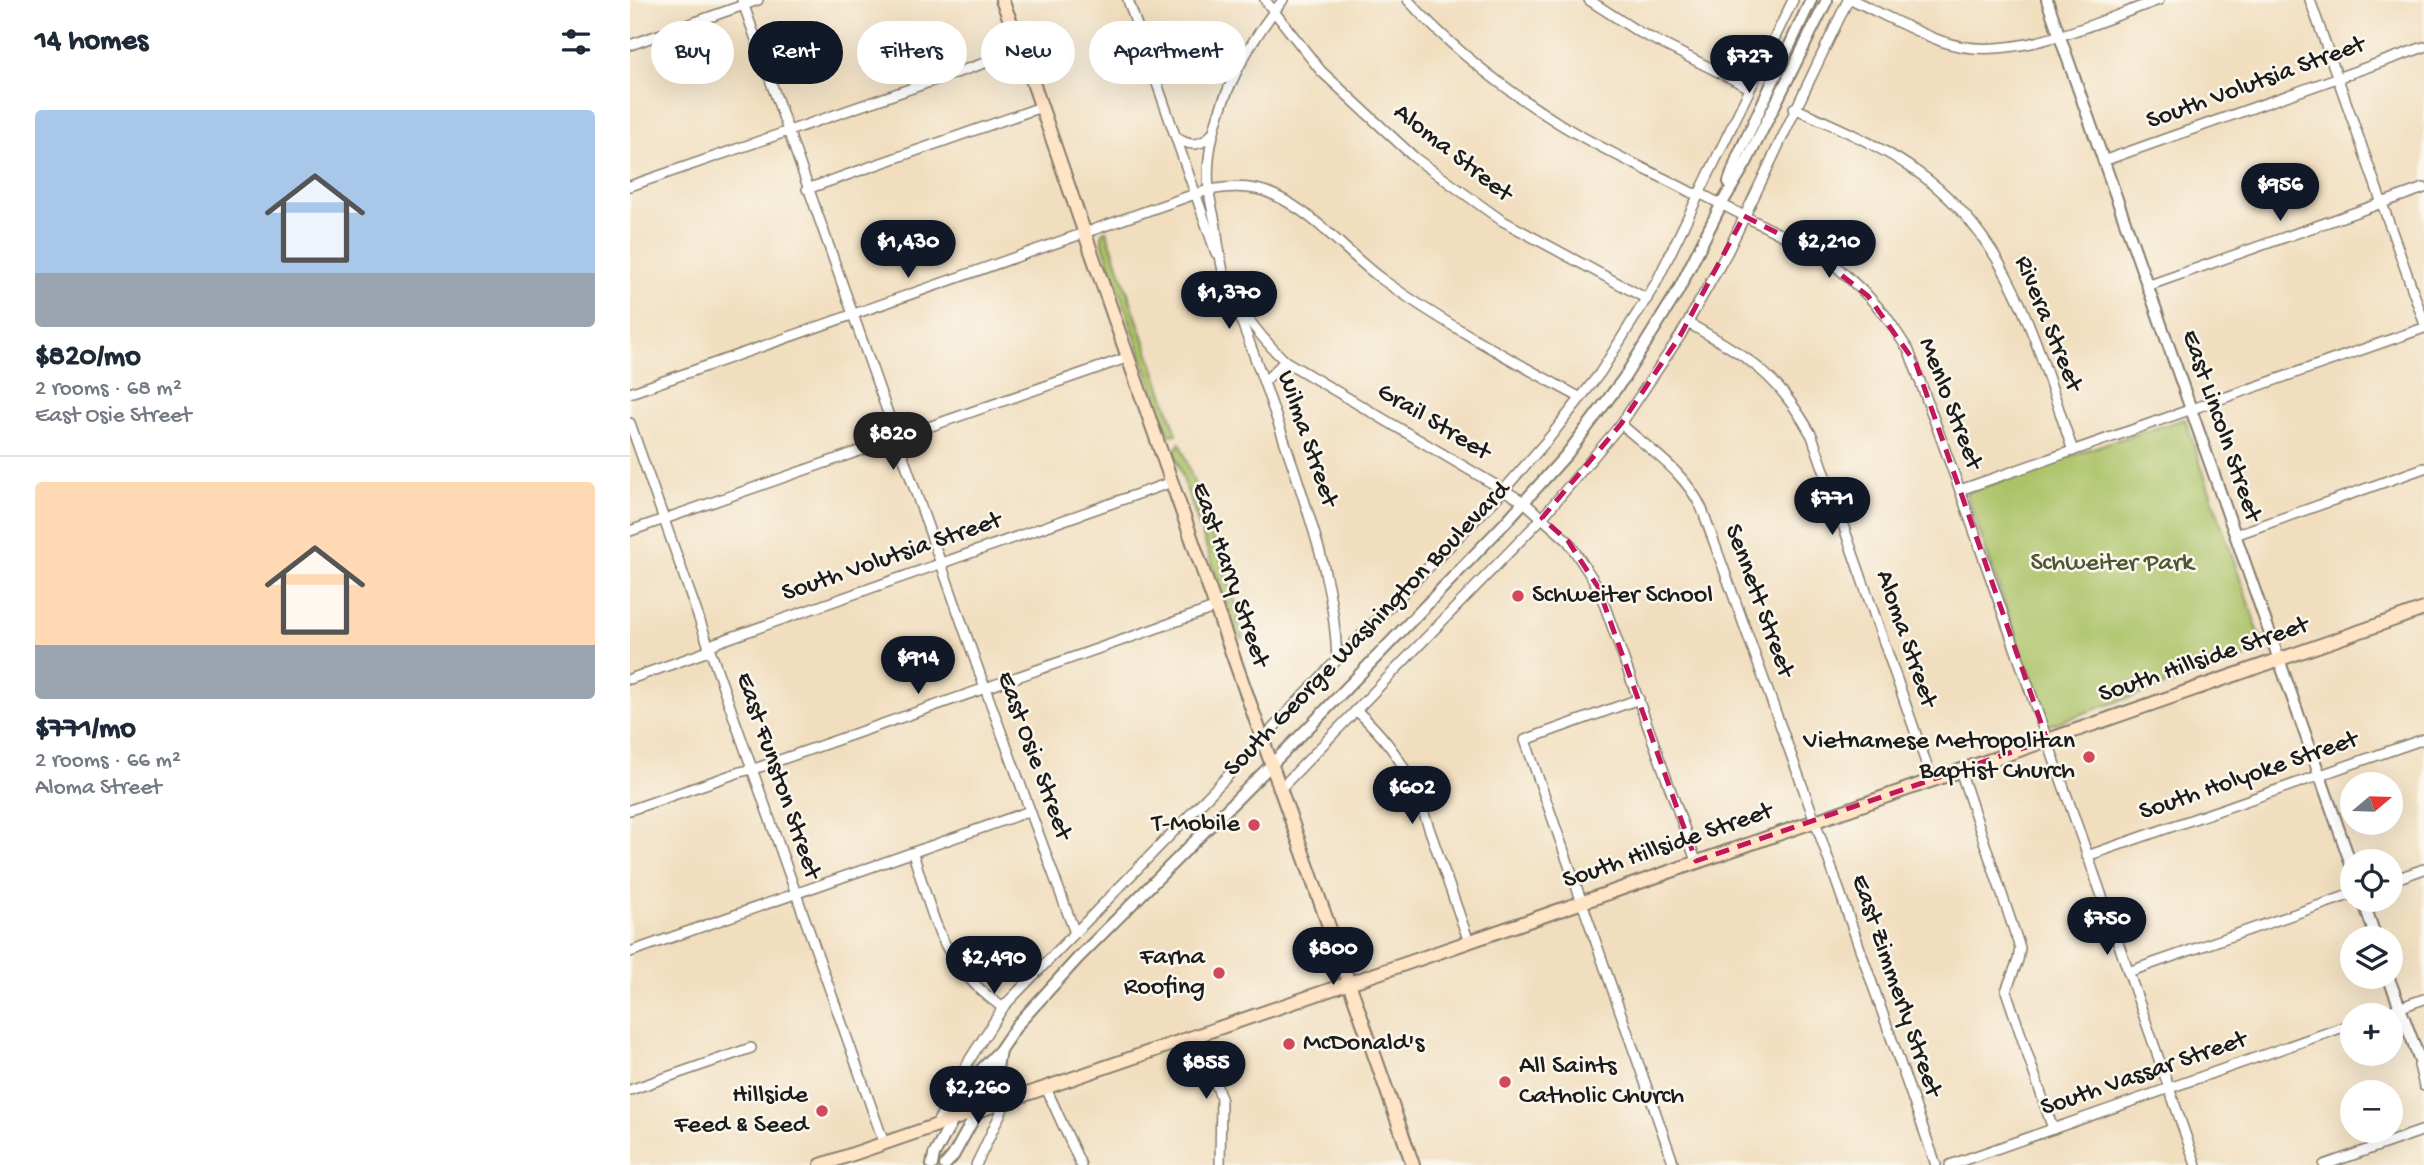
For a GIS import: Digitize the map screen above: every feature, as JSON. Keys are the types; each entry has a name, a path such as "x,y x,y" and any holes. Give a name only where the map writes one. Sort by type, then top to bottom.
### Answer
{"main road":[{"name":"East Harry Street","path":"1002,0 1010,21"},
{"name":"East Harry Street","path":"1033,84 1214,608 1264,738 1413,1165"},
{"name":"South Hillside Street","path":"884,1143 1199,1036 2424,609"},
{"path":"821,1165 884,1143"}],"street":[{"path":"630,45 743,3 758,0"},
{"name":"Wilma Street","path":"1128,0 1224,277 1265,381 1324,562 1334,618 1337,660"},
{"name":"Aloma Street","path":"1265,0 1321,71 1415,158 1501,220 1647,299"},
{"path":"1224,277 1209,189 1215,130 1235,72 1273,11 1283,0"},
{"name":"Menlo Street","path":"1408,0 1435,30 1499,84 1551,118 1692,193 1701,194 1808,248 1836,266 1886,316 1916,365 2196,1165"},
{"path":"1589,0 1637,32 1750,88"},
{"path":"936,1125 970,1059 1003,1008 1504,490 1581,398 1647,299 1701,194 1793,0"},
{"name":"South George Washington Boulevard","path":"1721,205 1738,156 1811,0"},
{"name":"South George Washington Boulevard","path":"932,1165 934,1155 979,1072 1000,1050 1017,1025 1077,958 1313,723 1567,454 1625,378 1678,291 1721,205 1746,163 1827,0"},
{"path":"1281,788 1542,518 1621,424 1688,323 1728,251 1794,108 1850,0 1940,41 1982,49 2009,48 2059,35 2159,0"},
{"name":"East Lincoln Street","path":"2047,0 2346,849"},
{"path":"1960,490 2424,325 2310,0"},
{"name":"East Osie Street","path":"743,3 1074,933"},
{"name":"South Volutsia Street","path":"2103,161 2424,47"},
{"path":"630,186 981,64"},
{"path":"807,189 1041,107"},
{"name":"Rivera Street","path":"1794,108 1870,144 1912,168 1951,199 1979,229 2012,282 2073,451"},
{"path":"1175,134 1183,142 1195,145 1207,140 1215,130"},
{"path":"2147,286 2424,188"},
{"path":"630,393 1209,189 1260,189 1293,205 1381,278 1474,340 1581,398"},
{"name":"Grail Street","path":"1224,277 1255,329 1285,361 1524,502 1568,541 1598,587 1696,861"},
{"name":"Aloma Street","path":"1688,323 1741,353 1767,373 1800,414 1812,436 1932,780"},
{"path":"630,531 1129,357"},
{"path":"1265,381 1285,361"},
{"name":"East Funston Street","path":"630,422 884,1143"},
{"name":"Sennett Street","path":"1621,424 1673,467 1694,491 1815,820"},
{"path":"2235,535 2424,468"},
{"name":"South Volutsia Street","path":"630,679 703,653 715,643 1172,482"},
{"path":"630,810 1214,608"},
{"path":"1639,699 1525,740 1674,1165"},
{"path":"1356,710 1379,732 1405,767 1469,942"},
{"name":"South Holyoke Street","path":"2087,856 2424,739"},
{"path":"1960,770 2020,948 2006,991 2053,1129"},
{"path":"630,952 1030,811"},
{"name":"East Zimmerly Street","path":"1815,820 1936,1165"},
{"path":"913,854 940,929 955,961 982,992 1003,1008"},
{"path":"2403,876 2424,869"},
{"path":"2128,972 2340,898"},
{"path":"2403,1007 2424,999"},
{"path":"2403,1019 2424,1072"},
{"name":"South Vassar Street","path":"1950,1165 2340,1028"},
{"path":"1199,1036 1221,1098 1220,1165"},
{"path":"630,1090 751,1048"},
{"name":"South George Washington Boulevard","path":"945,1165 953,1156 995,1080 1000,1050"},
{"path":"2418,1060 2424,1086"},
{"path":"1046,1088 1081,1165"},
{"path":"976,1165 1007,1100"},
{"path":"2324,1165 2423,1131"}],"highlighted area":[{"path":"1744,216 1807,248 1868,296 1916,364 2047,740 1696,861 1598,587 1568,541 1542,518 1621,424 1680,336"}],"green space":[{"path":"1106,230 1177,434 1170,435 1168,432 1102,241 1102,233"},
{"name":"Schweiter Park","path":"2185,419 2265,651 2047,726 1966,493 2107,443"},
{"path":"1180,443 1240,615 1237,620 1244,639 1237,636 1175,455 1174,451"}],"place":[{"name":"Schweiter School","path":"1518,596"},
{"name":"Vietnamese Metropolitan Baptist Church","path":"2089,757"},
{"name":"T-Mobile","path":"1254,825"},
{"name":"Farha Roofing","path":"1219,973"},
{"name":"McDonald's","path":"1289,1044"},
{"name":"All Saints Catholic Church","path":"1505,1082"},
{"name":"Hillside Feed & Seed","path":"822,1111"}]}
